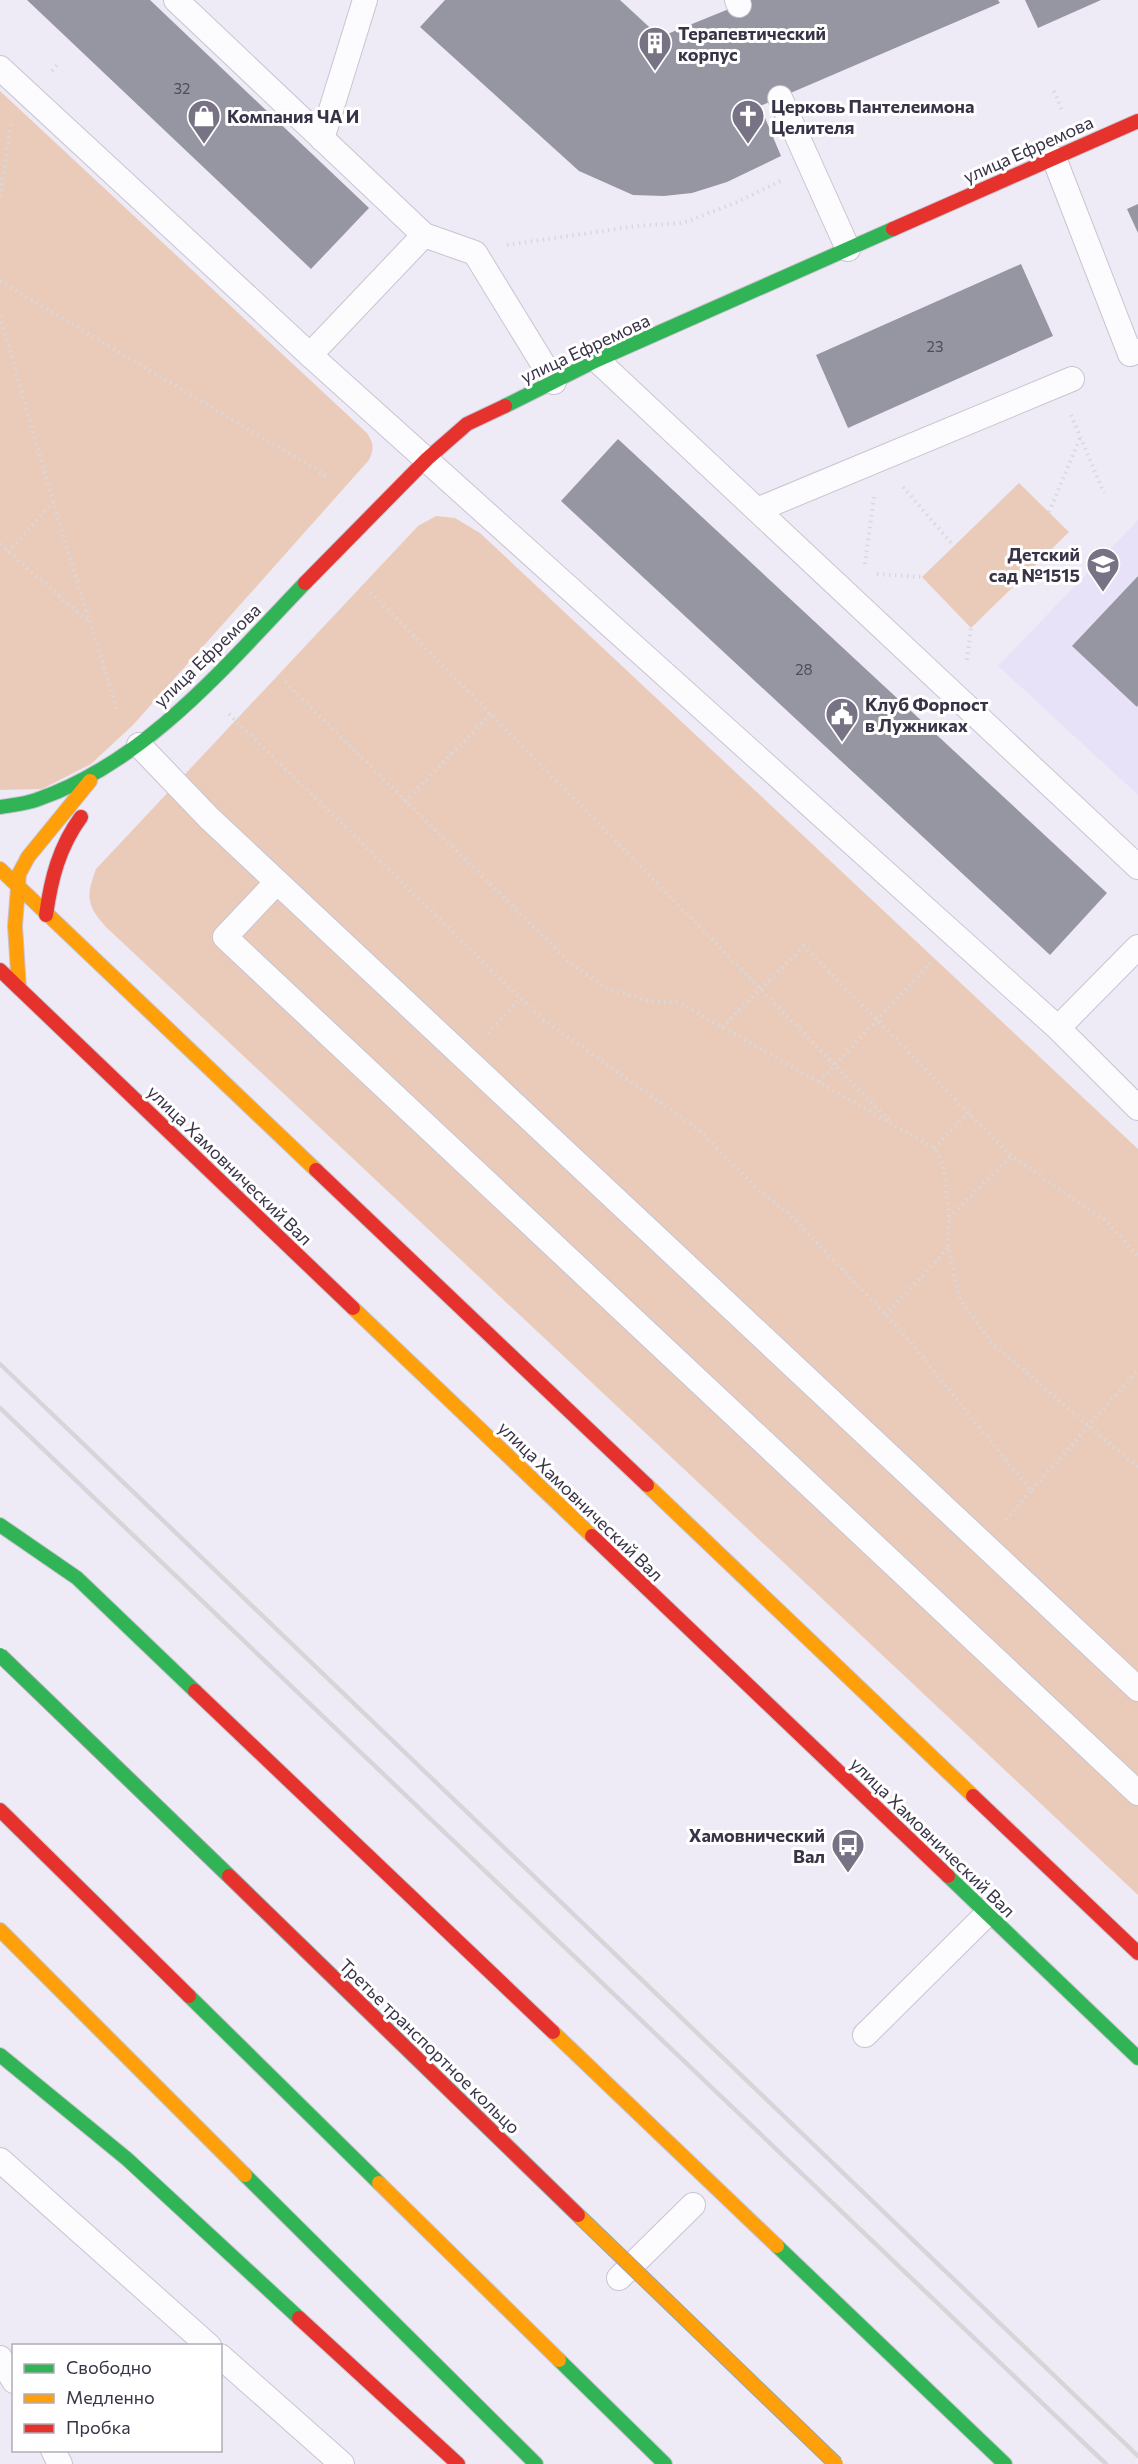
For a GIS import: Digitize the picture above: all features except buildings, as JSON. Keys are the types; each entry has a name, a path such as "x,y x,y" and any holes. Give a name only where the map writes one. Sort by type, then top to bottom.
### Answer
{"main road":[{"name":"улица Ефремова","path":"110,781 139,745 203,688 427,459 467,424 597,360 1138,120"},
{"name":"улица Ефремова","path":"0,807 34,801 68,787 139,745"},
{"name":"улица Ефремова","path":"19,988 15,926 19,874 28,857 100,769"},
{"path":"46,915 58,859 72,828 90,806"},
{"path":"0,869 1138,1953"},
{"name":"улица Хамовнический Вал","path":"0,970 1138,2058"},
{"path":"0,1525 77,1578 1005,2464"},
{"name":"Третье транспортное кольцо","path":"0,1655 836,2464"},
{"path":"0,1810 664,2464"},
{"path":"0,1930 536,2464"},
{"path":"0,2055 127,2159 458,2464"}],"lane":[{"path":"176,0 424,235 475,253 554,382"},
{"path":"322,138 365,0"},
{"path":"0,68 310,355 1058,1028 1138,1108"},
{"path":"780,98 848,249"},
{"path":"1054,158 1130,354 1138,351"},
{"path":"310,355 424,235"},
{"path":"597,360 1138,867"},
{"path":"757,510 1065,382"},
{"path":"139,745 209,818 1138,1689"},
{"path":"277,882 225,937 1138,1793"},
{"path":"1058,1028 1138,947"},
{"path":"865,2035 987,1914"},
{"path":"0,2160 207,2344"},
{"path":"619,2278 693,2205"},
{"path":"0,2358 12,2378"},
{"path":"222,2358 342,2464"}],"path":[{"path":"0,197 12,117"},
{"path":"475,253 480,249 626,227 683,223 735,203 783,180"},
{"path":"0,282 330,478"},
{"path":"0,316 53,502 120,720"},
{"path":"1065,382 1081,438 1104,493"},
{"path":"1049,512 1081,438"},
{"path":"879,460 954,546"},
{"path":"860,606 879,460"},
{"path":"8,552 53,502"},
{"path":"0,544 90,623"},
{"path":"864,573 922,578"},
{"path":"371,592 893,1124"},
{"path":"285,682 571,964 608,989 650,1001 680,1003 934,1148 943,1164 948,1217 948,1248 960,1299 991,1342 1138,1468"},
{"path":"203,688 541,1018 699,1130 757,1188 791,1216 903,1334 1031,1491 1138,1370"},
{"path":"405,801 490,714"},
{"path":"819,1082 955,936"},
{"path":"722,1027 804,946 1011,1156 1106,1221 1138,1257"},
{"path":"465,1058 521,998"},
{"path":"934,1148 969,1113"},
{"path":"948,1217 1011,1156"},
{"path":"885,1315 948,1248"}],"shaded area":[{"path":"0,91 367,433 372,446 369,460 133,725 91,764 42,789 0,790"},
{"path":"1019,483 1069,532 971,628 922,577"},
{"path":"436,516 455,518 480,533 1138,1149 1138,1895 106,927 91,906 89,893 96,869 418,526"},
{"name":"Детский сад №1515","path":"1138,520 1138,795 998,666"}],"railway":[{"path":"0,1364 1138,2456"},
{"path":"0,1408 1106,2464"}],"traffic: fast":[{"path":"505,406 597,360 893,229"},
{"path":"0,807 32,801 76,783 114,762 182,708 305,583"},
{"path":"0,1525 77,1578 195,1691"},
{"path":"0,1655 229,1876"},
{"path":"948,1876 1138,2058"},
{"path":"189,1996 379,2183"},
{"path":"0,2055 127,2159 299,2318"},
{"path":"245,2175 536,2464"},
{"path":"777,2246 1005,2464"},
{"path":"559,2360 665,2464"}],"traffic: slow":[{"path":"19,988 15,926 19,874 28,857 90,781"},
{"path":"0,869 316,1170"},
{"path":"353,1308 592,1536"},
{"path":"647,1485 973,1796"},
{"path":"0,1930 245,2175"},
{"path":"553,2032 777,2246"},
{"path":"379,2183 559,2360"},
{"path":"578,2215 836,2464"}],"traffic: jam":[{"path":"893,229 1138,121"},
{"path":"305,583 427,459 467,424 505,406"},
{"path":"46,915 57,864 73,828 81,817"},
{"path":"0,970 353,1308"},
{"path":"316,1170 647,1485"},
{"path":"592,1536 948,1876"},
{"path":"195,1691 553,2032"},
{"path":"973,1796 1138,1953"},
{"path":"0,1810 189,1996"},
{"path":"229,1876 578,2215"},
{"path":"299,2318 458,2464"}],"place":[{"name":"Терапевтический корпус","path":"655,72"},
{"name":"Компания ЧА И","path":"204,145"},
{"name":"Церковь Пантелеимона Целителя","path":"748,145"},
{"name":"Детский сад №1515","path":"1103,593"},
{"name":"Клуб Форпост в Лужниках","path":"842,743"},
{"name":"Хамовнический Вал","path":"848,1874"}]}
